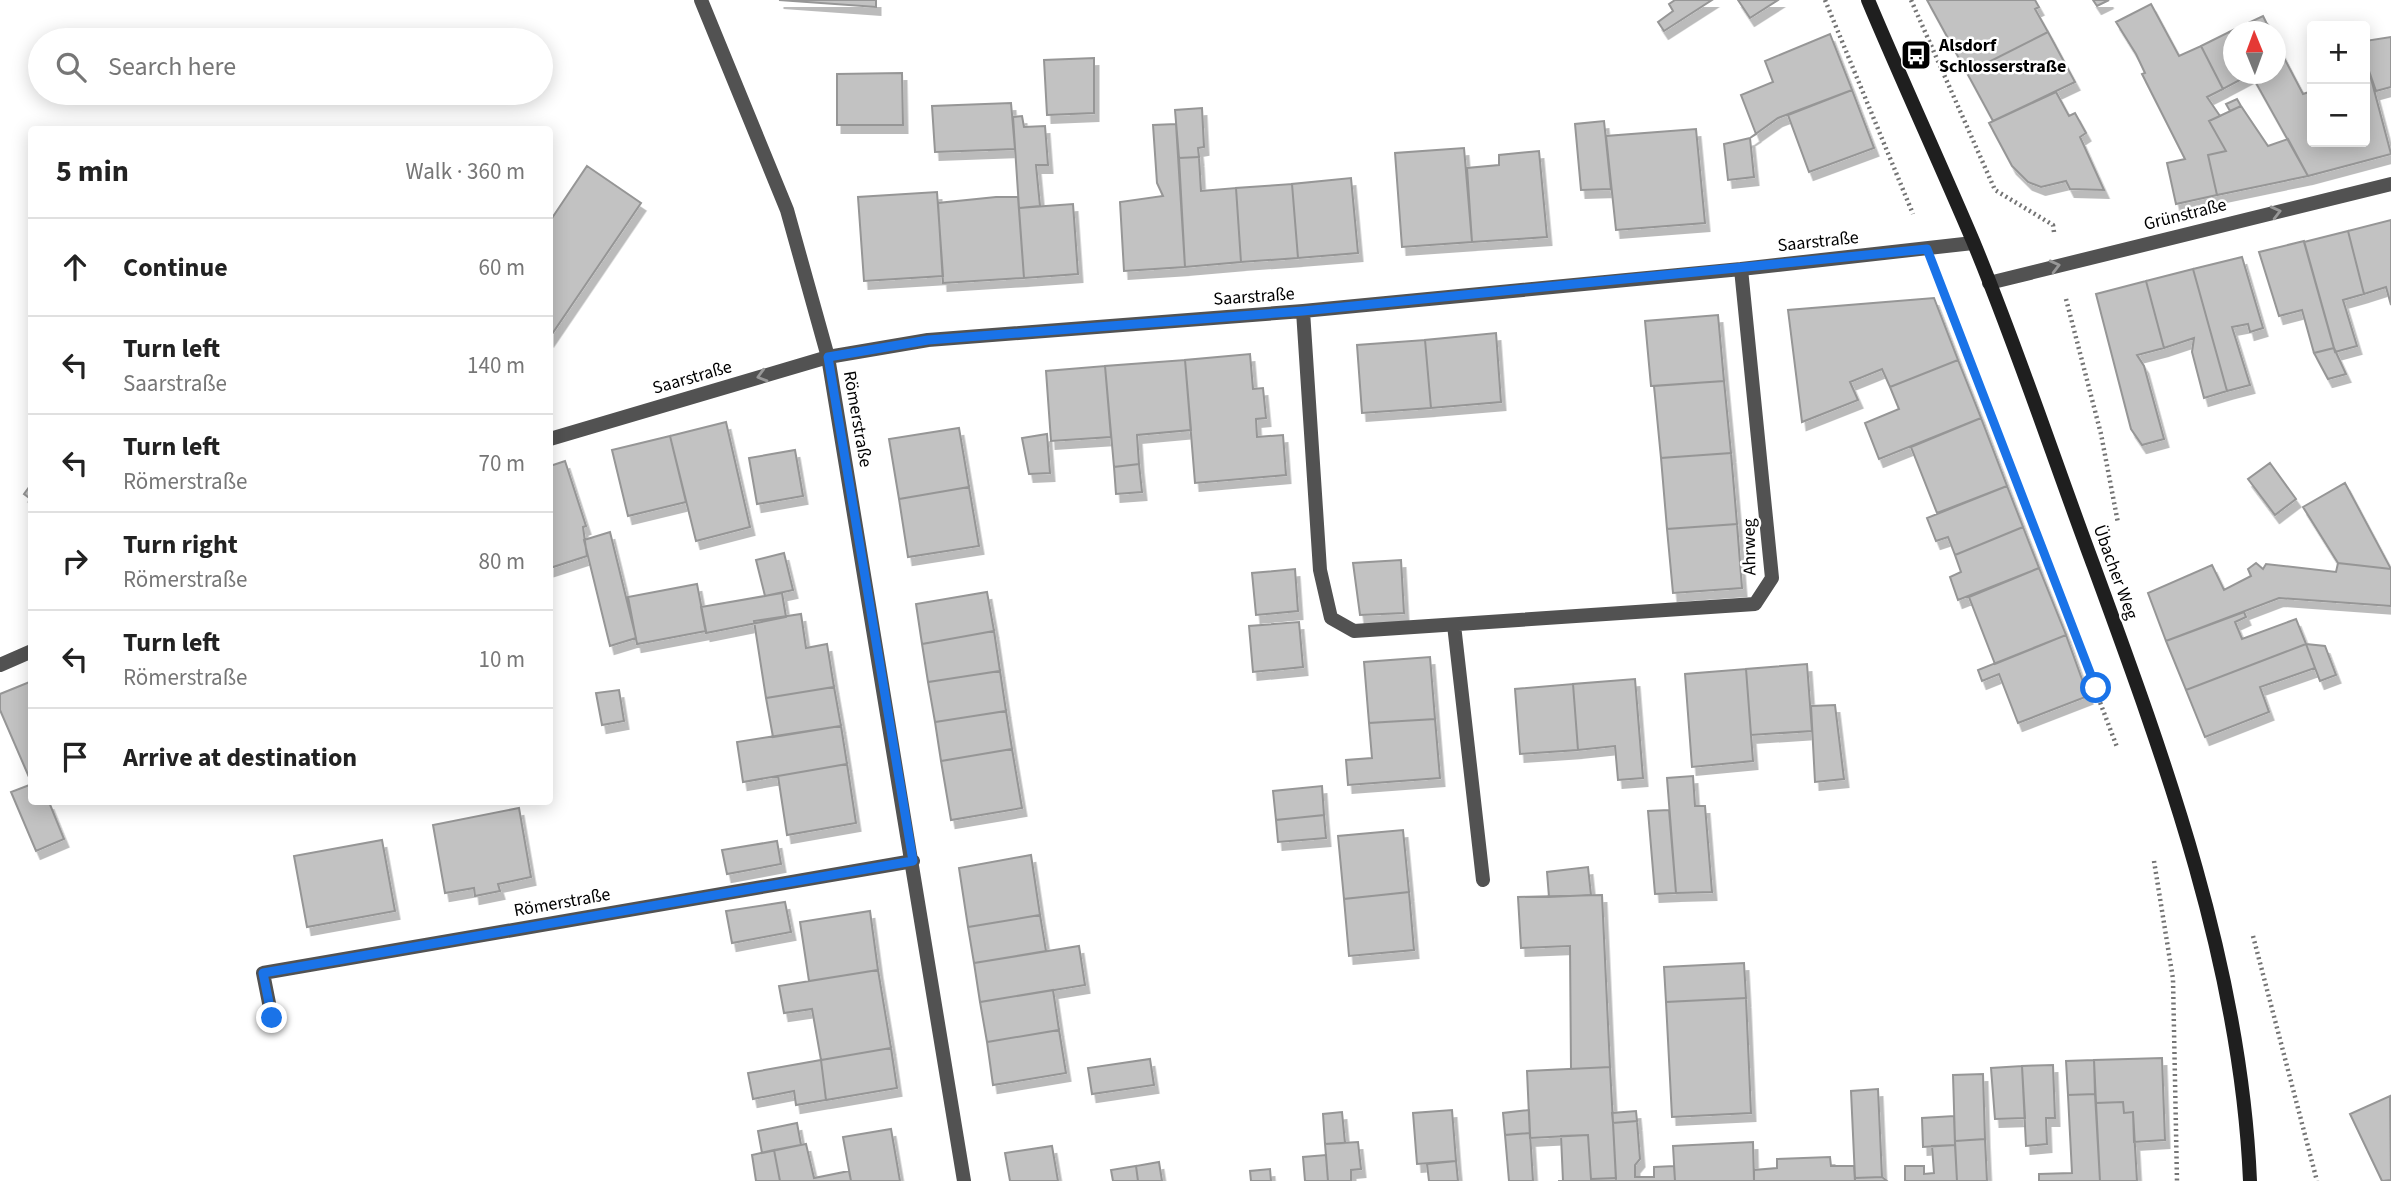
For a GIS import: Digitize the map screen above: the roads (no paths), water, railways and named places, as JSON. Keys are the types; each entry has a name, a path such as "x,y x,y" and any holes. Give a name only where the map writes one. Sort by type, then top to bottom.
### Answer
{"main road":[{"name":"Übacher Weg","path":"1868,0 1989,283 2134,677 2185,827 2224,982 2239,1072 2250,1181"}],"street":[{"name":"Römerstraße","path":"701,0 787,210 828,357 964,1181"},
{"name":"Grünstraße","path":"1989,283 2391,184"},
{"name":"Saarstraße","path":"553,438 828,357 928,340 1303,311 1741,270 1973,243"},
{"name":"Ahrweg","path":"1303,311 1320,570 1331,618 1354,631 1755,604 1772,578 1741,270"},
{"path":"1454,625 1483,880"},
{"path":"0,665 28,653"},
{"name":"Römerstraße","path":"272,1018 263,973 913,861"}],"place":[{"name":"Alsdorf Schlosserstraße","path":"1916,55"}]}
